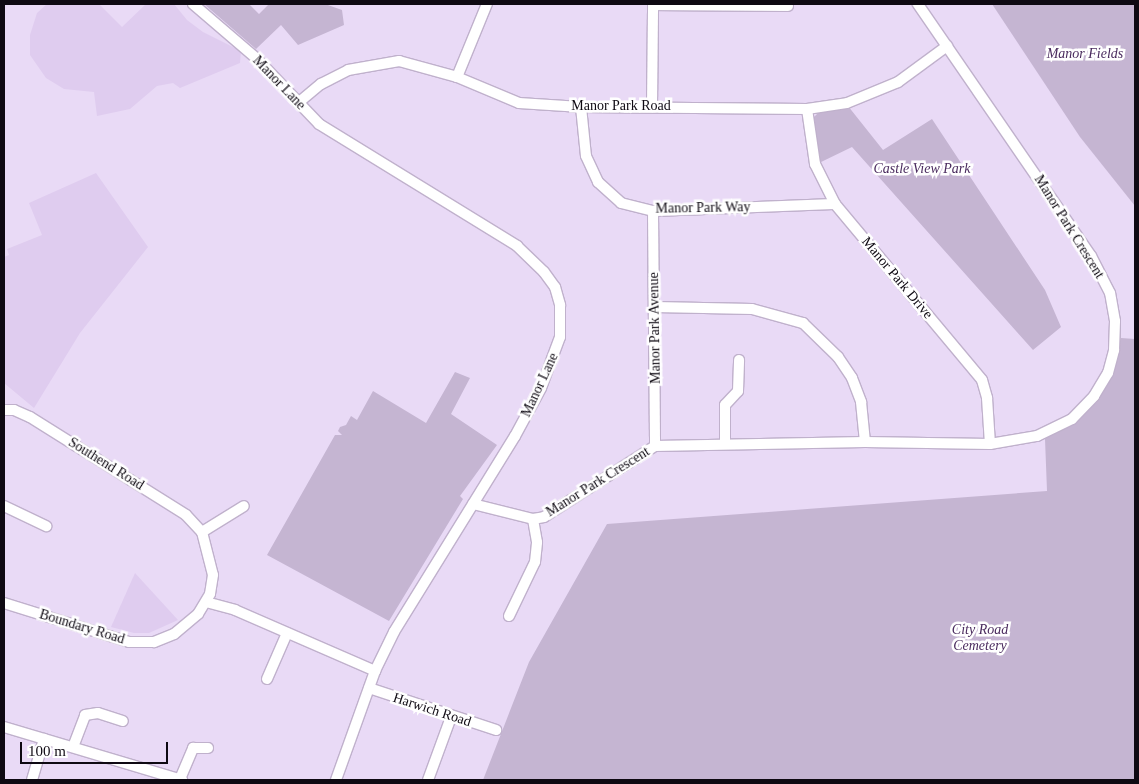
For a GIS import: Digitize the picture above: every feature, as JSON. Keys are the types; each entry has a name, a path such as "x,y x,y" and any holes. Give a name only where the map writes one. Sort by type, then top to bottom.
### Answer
{"street":[{"name":"Manor Lane","path":"193,4 256,58 319,124 517,246 538,264 555,287 562,314 554,358 515,436 394,632 375,671 336,780"},
{"path":"457,77 487,4"},
{"path":"652,106 652,4 788,6"},
{"name":"Manor Park Crescent","path":"473,504 533,519 562,508 655,446 865,442 990,444 1037,436 1072,419 1094,396 1108,373 1114,350 1116,321 1110,293 1091,256 918,4"},
{"name":"Manor Park Road","path":"298,103 333,76 381,62 417,64 457,77 519,103 581,107 652,106 808,109 847,103 898,82 947,46"},
{"name":"Manor Park Way","path":"581,107 586,156 598,182 621,202 653,210 835,204"},
{"name":"Manor Park Drive","path":"808,109 815,164 835,204 982,380 987,398 990,444"},
{"name":"Manor Park Avenue","path":"653,210 655,446"},
{"path":"655,307 752,308 803,323 838,357 852,378 861,402 865,442"},
{"path":"725,444 725,405 738,391 738,360"},
{"name":"Southend Road","path":"4,410 14,410 42,424 179,510 202,532"},
{"path":"4,506 46,526"},
{"path":"244,506 202,532 213,575 206,602 287,633 375,671"},
{"path":"508,616 535,562 537,542 533,519"},
{"name":"Boundary Road","path":"4,603 129,642 144,643 174,634 198,614 206,602"},
{"path":"267,679 287,633"},
{"name":"Harwich Road","path":"369,688 451,717 496,730"},
{"path":"72,747 85,715 98,713 123,720"},
{"path":"428,780 451,717"},
{"path":"4,727 181,780 193,748 208,748"},
{"path":"32,780 44,738"}],"shaded area":[{"path":"47,4 99,4 122,27 146,4 174,4 187,20 203,32 241,51 240,63 180,88 173,83 157,86 130,109 97,116 94,92 64,89 46,78 30,55 30,35 37,13"},
{"path":"96,173 148,247 80,333 34,408 4,383 4,257 9,255 7,249 42,235 29,203"},
{"path":"135,573 178,620 149,633 134,633 111,627"}],"green space":[{"path":"204,4 249,4 259,14 269,4 325,4 342,10 344,25 298,45 281,25 256,49"},
{"name":"Manor Fields","path":"992,4 1135,4 1135,206 1080,137"},
{"name":"Castle View Park","path":"848,106 883,150 932,119 1045,290 1061,327 1033,350 852,147 819,163 813,118 820,111"},
{"name":"City Road Cemetery","path":"1121,338 1135,339 1135,780 483,780 529,662 607,524 1047,491 1045,439 1097,402"},
{"path":"455,372 470,378 451,414 497,445 460,496 463,499 389,621 267,555 335,435 342,435 338,431 340,427 346,425 351,416 357,420 373,391 426,423"}]}
